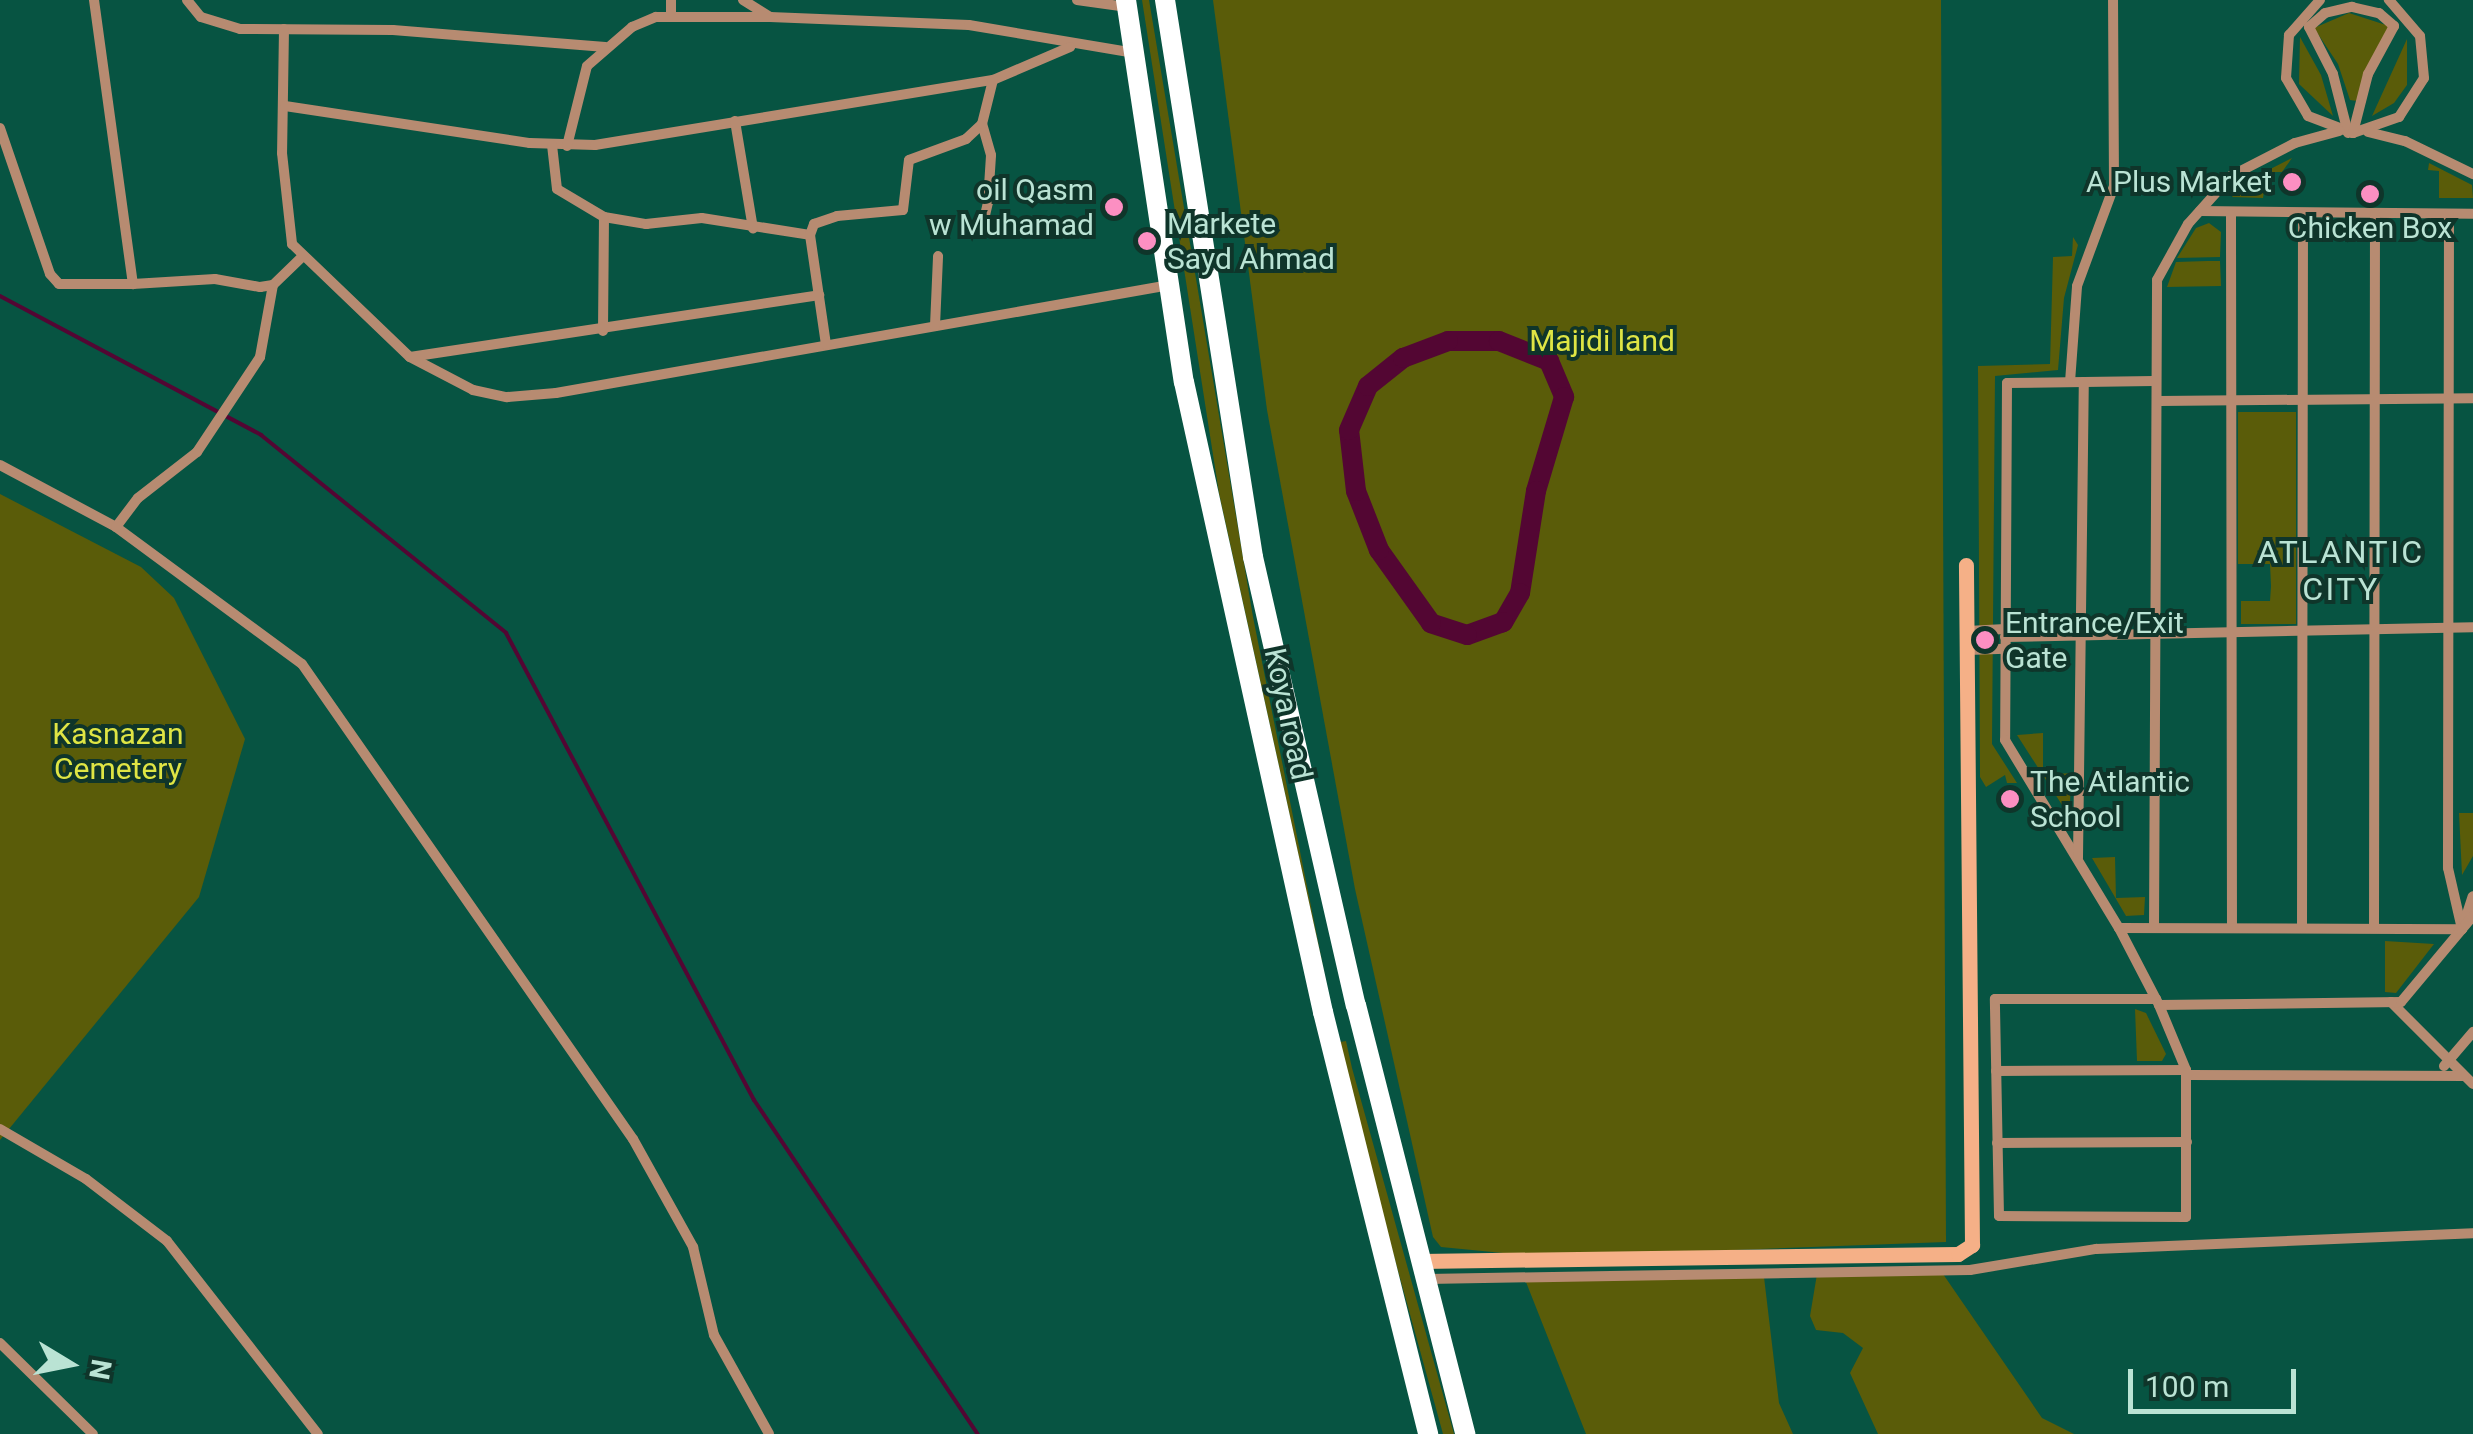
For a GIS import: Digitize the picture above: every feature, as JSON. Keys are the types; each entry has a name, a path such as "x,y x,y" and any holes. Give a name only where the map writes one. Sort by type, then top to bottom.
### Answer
{"highway":[{"name":"Koya road","path":"1166,0 1253,557 1356,1005 1465,1434"},
{"name":"Koya road","path":"1127,4 1184,382 1322,1012 1428,1434"},
{"path":"1322,1012 1356,1005"}],"street":[{"path":"94,0 133,284"},
{"path":"187,0 216,24 605,47"},
{"path":"671,16 672,0"},
{"path":"743,0 770,17"},
{"path":"1077,0 1127,4"},
{"path":"2070,382 2077,286 2114,186 2112,0"},
{"path":"2154,928 2157,280 2200,211 2231,176 2314,132 2310,117 2290,92 2284,58 2294,26 2320,0"},
{"path":"2390,0 2413,22 2425,56 2420,88 2399,117 2396,132 2404,140"},
{"path":"2359,7 2394,26 2368,74 2347,132 2333,74 2310,28 2331,10 2359,7"},
{"path":"567,146 587,66 632,26 671,16 969,25 1060,39 1070,46 1136,53"},
{"path":"284,29 287,220 301,258 410,357 473,390 532,396 1170,285"},
{"path":"284,106 567,146 993,80 1070,46"},
{"path":"974,231 983,224 991,178 982,124 993,80"},
{"path":"2310,117 2347,132"},
{"path":"2368,132 2399,117"},
{"path":"735,122 753,229"},
{"path":"826,344 810,235 814,224 837,216 903,210 909,160 966,138 982,124"},
{"path":"0,128 50,274 59,284 215,280 273,285"},
{"path":"2306,139 2368,132 2404,140 2473,174"},
{"path":"552,145 557,190 604,217 646,224 702,218 810,235"},
{"path":"2200,211 2231,215 2473,214"},
{"path":"2302,928 2303,214"},
{"path":"2374,928 2375,214"},
{"path":"2449,214 2448,868 2462,928"},
{"path":"2231,215 2232,928"},
{"path":"603,330 604,217"},
{"path":"935,326 938,256"},
{"path":"116,527 138,498 196,452 260,357 273,285 301,258"},
{"path":"410,357 819,295"},
{"path":"2154,380 2007,383 2005,740 2119,928 2157,1002 2186,1072 2186,1217 1998,1216 1995,999 2157,1002 2402,1002 2473,916"},
{"path":"2078,858 2084,382"},
{"path":"2158,401 2473,398"},
{"path":"0,465 116,527 270,634 339,711 633,1140 693,1248 714,1335 769,1434"},
{"path":"1422,1270 1958,1254 1969,1248 1975,1237 1966,565"},
{"path":"1968,631 2005,638 2473,627"},
{"path":"1968,650 2005,638"},
{"path":"2462,928 2473,896"},
{"path":"2119,928 2462,928"},
{"path":"2390,1002 2469,1080"},
{"path":"2430,1076 2473,1032"},
{"path":"1996,1071 2430,1076 2469,1080"},
{"path":"0,1147 5,1132 86,1179 168,1241 318,1434"},
{"path":"1998,1143 2186,1142"},
{"path":"1422,1270 1970,1270 2096,1249 2473,1233"},
{"path":"0,1344 94,1434"}],"green space":[{"path":"1142,0 1149,0 1253,617 1325,976 1219,493"},
{"name":"Majidi land","path":"1213,0 1941,0 1946,1242 1544,1257 1441,1247 1433,1237 1355,889 1267,410"},
{"path":"2349,13 2389,26 2357,101 2350,100 2338,64 2314,28"},
{"path":"2300,37 2321,75 2333,116 2299,84"},
{"path":"2407,39 2407,85 2394,103 2372,116"},
{"path":"2292,158 2282,172 2267,172 2263,198 2232,197 2241,184"},
{"path":"2429,163 2472,185 2473,198 2439,198 2439,171 2428,170"},
{"path":"2209,223 2221,232 2220,257 2177,258 2196,228"},
{"path":"2073,237 2078,245 2064,298 2058,370 1995,376 1992,744 2017,783 2007,783 2005,775 1986,787 1980,777 1978,366 2050,364 2053,257 2072,256"},
{"path":"2220,261 2221,286 2167,287 2176,262"},
{"path":"2238,412 2296,412 2296,624 2241,624 2241,601 2270,601 2271,586 2270,564 2238,564"},
{"name":"Kasnazan Cemetery","path":"0,494 141,567 174,598 245,739 199,897 0,1140"},
{"path":"2043,733 2043,775 2071,773 2070,805 2064,808 2017,735"},
{"path":"2459,813 2473,813 2473,856 2462,875"},
{"path":"2115,857 2116,898 2145,897 2144,915 2126,916 2092,858"},
{"path":"2385,941 2434,944 2396,993 2385,992"},
{"path":"2135,1009 2146,1013 2166,1054 2162,1061 2137,1061"},
{"path":"1346,1041 1454,1434 1443,1434 1381,1209 1340,1042"},
{"path":"1817,1274 1943,1274 2042,1418 2074,1434 1878,1434 1850,1373 1863,1348 1843,1333 1816,1330 1810,1316"},
{"path":"1524,1277 1764,1277 1779,1403 1793,1434 1586,1434"}],"waterway":[{"path":"0,296 261,435 506,633 754,1100 978,1434"},
{"path":"1448,341 1499,341 1549,361 1564,397 1536,491 1520,593 1503,622 1467,635 1431,623 1379,550 1356,491 1349,430 1368,386 1403,358 1448,341"}],"place":[{"name":"A Plus Market","path":"2292,182"},
{"name":"Chicken Box","path":"2370,194"},
{"name":"oil Qasm w Muhamad","path":"1114,207"},
{"name":"Markete Sayd Ahmad","path":"1147,241"},
{"name":"Entrance/Exit Gate","path":"1985,640"},
{"name":"The Atlantic School","path":"2010,799"}],"district":[{"name":"ATLANTIC CITY","path":"2341,572"}]}
